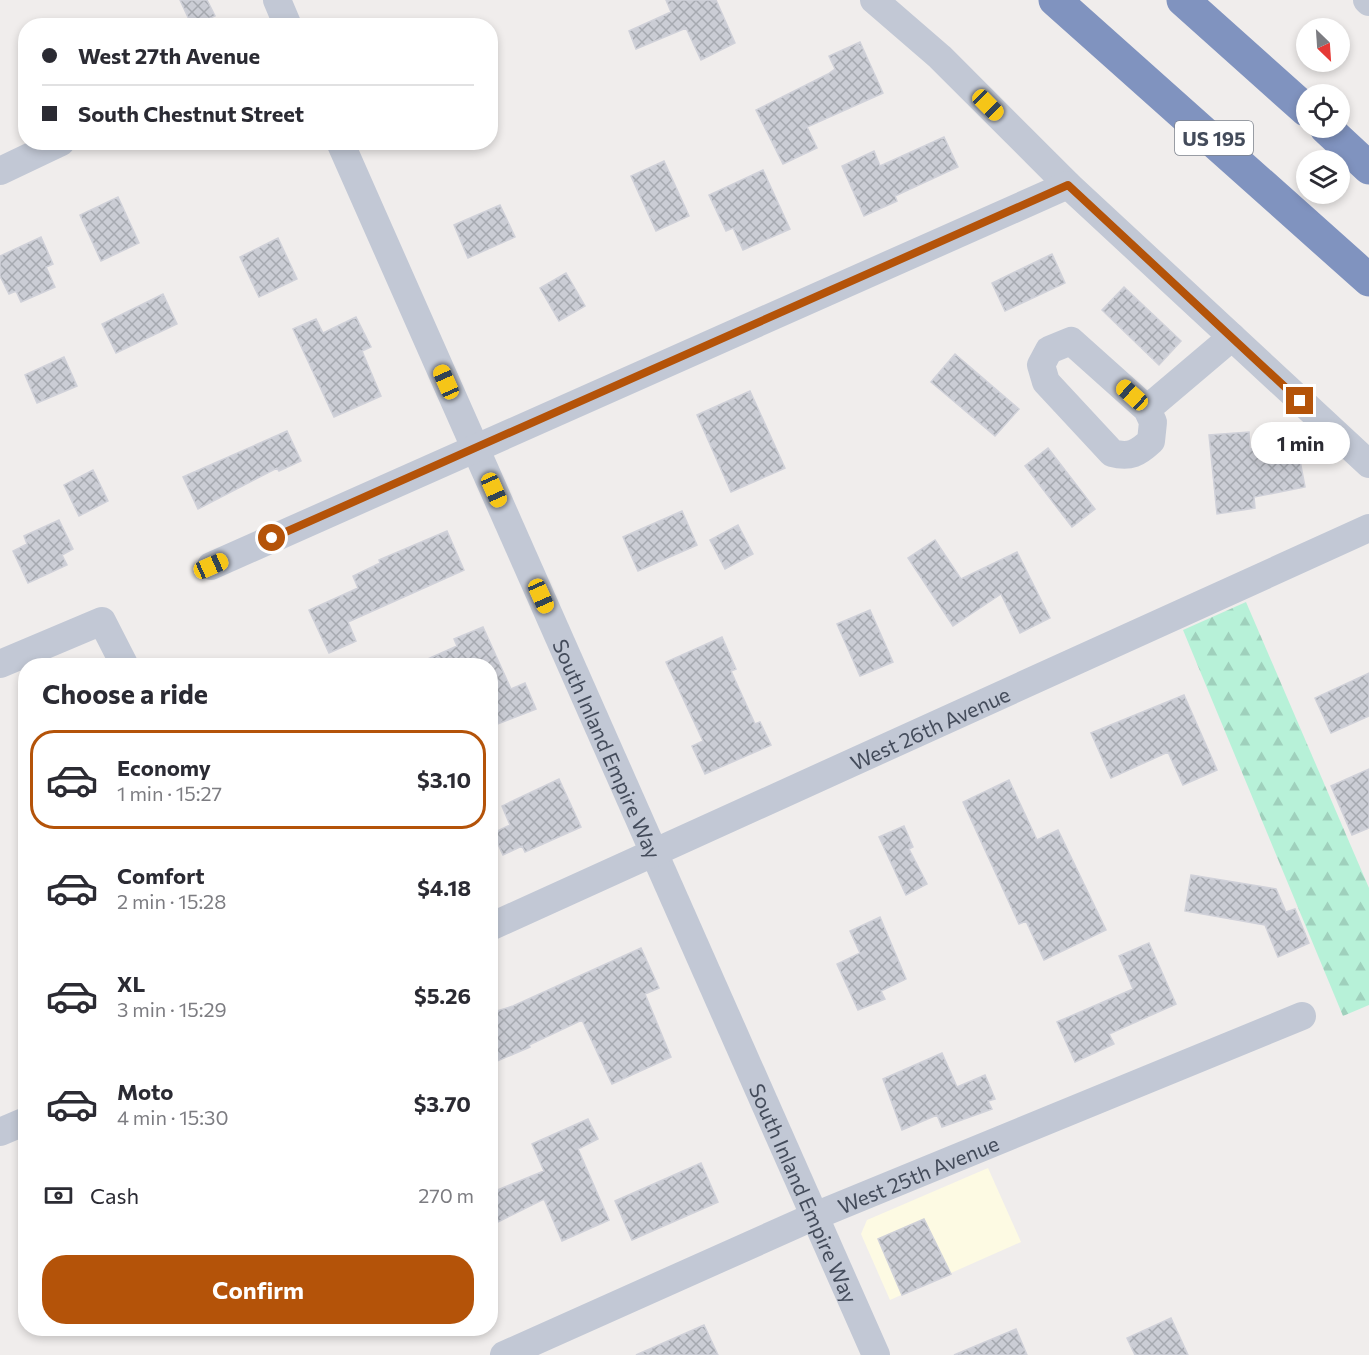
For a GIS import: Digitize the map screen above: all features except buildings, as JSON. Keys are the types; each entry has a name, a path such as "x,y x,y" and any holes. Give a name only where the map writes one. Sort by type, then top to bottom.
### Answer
{"highway":[{"name":"US 195","path":"1055,0 1369,280"},
{"path":"1183,0 1296,101"},
{"path":"1337,138 1369,168"}],"street":[{"path":"277,0 285,18"},
{"path":"874,0 940,57 1068,185 1369,464"},
{"path":"0,171 44,150"},
{"name":"South Inland Empire Way","path":"344,150 876,1355"},
{"path":"211,566 1068,185"},
{"path":"1147,409 1232,337"},
{"name":"West 26th Avenue","path":"498,923 1369,528"},
{"path":"0,664 102,621 121,658"},
{"name":"West 25th Avenue","path":"504,1355 814,1216 1302,1016"},
{"path":"0,1132 18,1124"}],"shaded area":[{"path":"988,1168 1021,1242 890,1300 861,1234 867,1220"}],"green space":[{"path":"1246,602 1369,888 1369,1005 1343,1016 1183,630"}],"route":[{"path":"272,538 1068,185 1300,401"}]}
